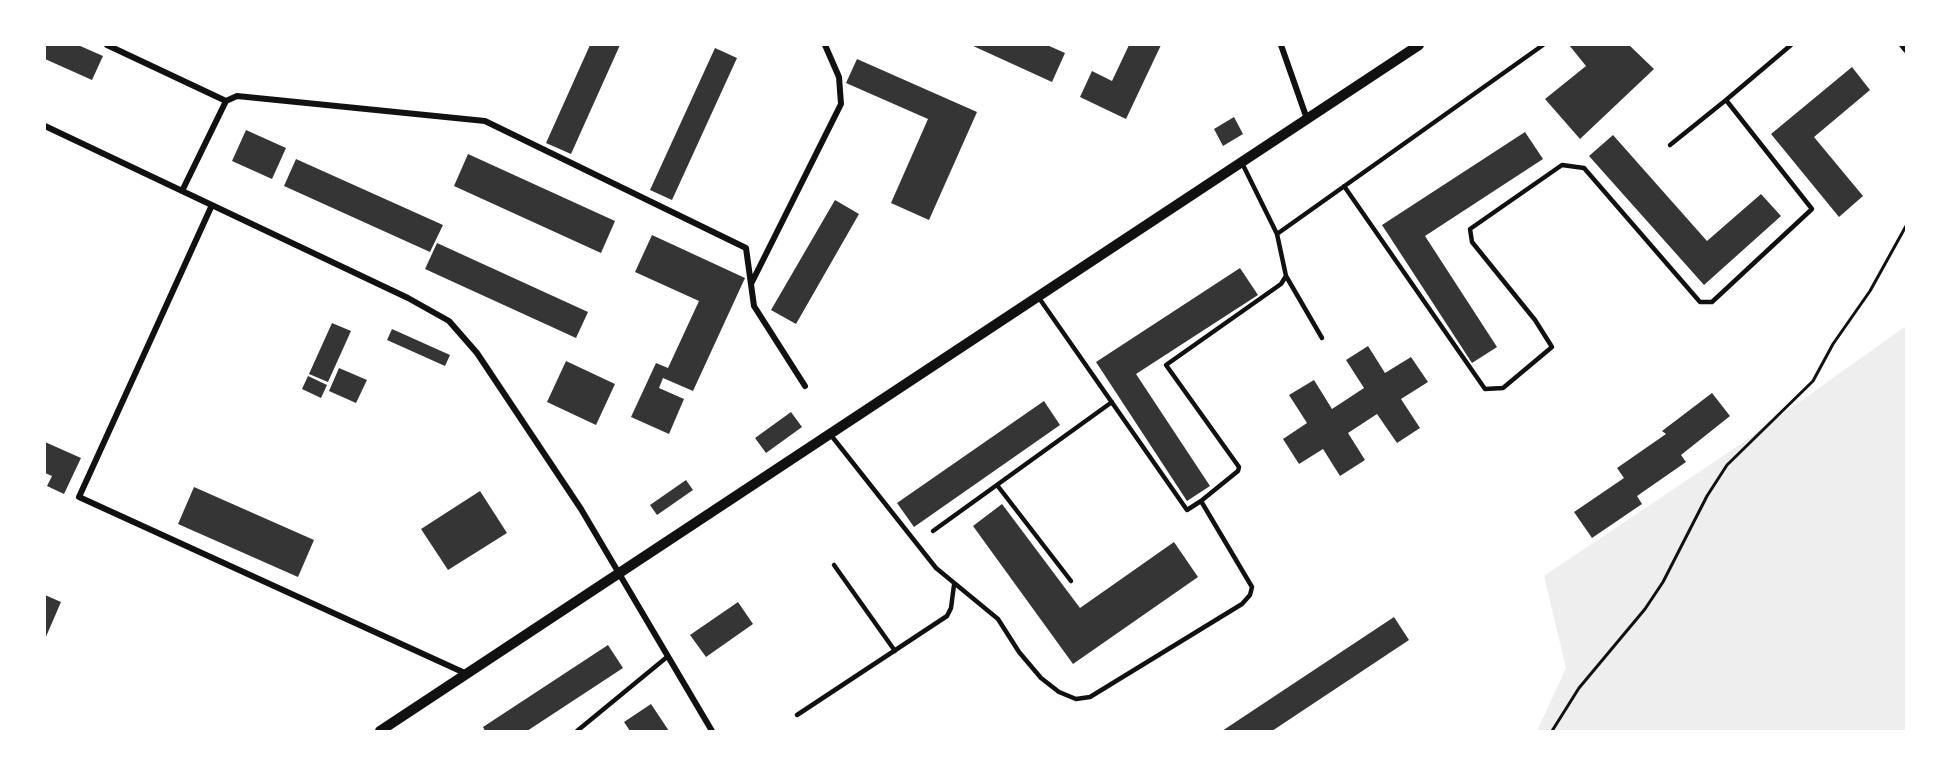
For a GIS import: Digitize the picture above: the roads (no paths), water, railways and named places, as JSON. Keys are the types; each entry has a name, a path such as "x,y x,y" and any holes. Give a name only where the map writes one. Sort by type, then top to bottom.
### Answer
{"street":[{"path":"107,45 226,101"},
{"path":"751,285 841,104 839,77 825,45"},
{"path":"1281,45 1307,119"},
{"path":"380,731 1419,45"},
{"path":"1902,45 1906,50"},
{"path":"182,191 226,101 237,96 485,121 746,248 754,306 805,386"},
{"path":"45,126 408,298 448,321 483,363 581,509 712,731"},
{"path":"212,205 79,497 468,674"}],"lane":[{"path":"1277,234 1543,45"},
{"path":"1670,145 1791,45"},
{"path":"1344,186 1485,388 1503,388 1552,347 1535,320 1472,242 1470,230 1562,165 1584,168 1700,302 1712,302 1812,209 1726,100"},
{"path":"1242,163 1277,234 1286,276 1322,338"},
{"path":"1039,297 1187,510 1238,471 1239,467 1166,365 1281,284 1286,276"},
{"path":"933,531 1112,402"},
{"path":"830,434 936,568 998,619 1019,651 1041,678 1059,692 1076,699 1090,697 1242,604 1250,595 1252,587 1201,501"},
{"path":"997,485 1071,581"},
{"path":"834,565 895,651"},
{"path":"797,715 947,616 951,608 954,585"},
{"path":"577,731 667,657"}]}
